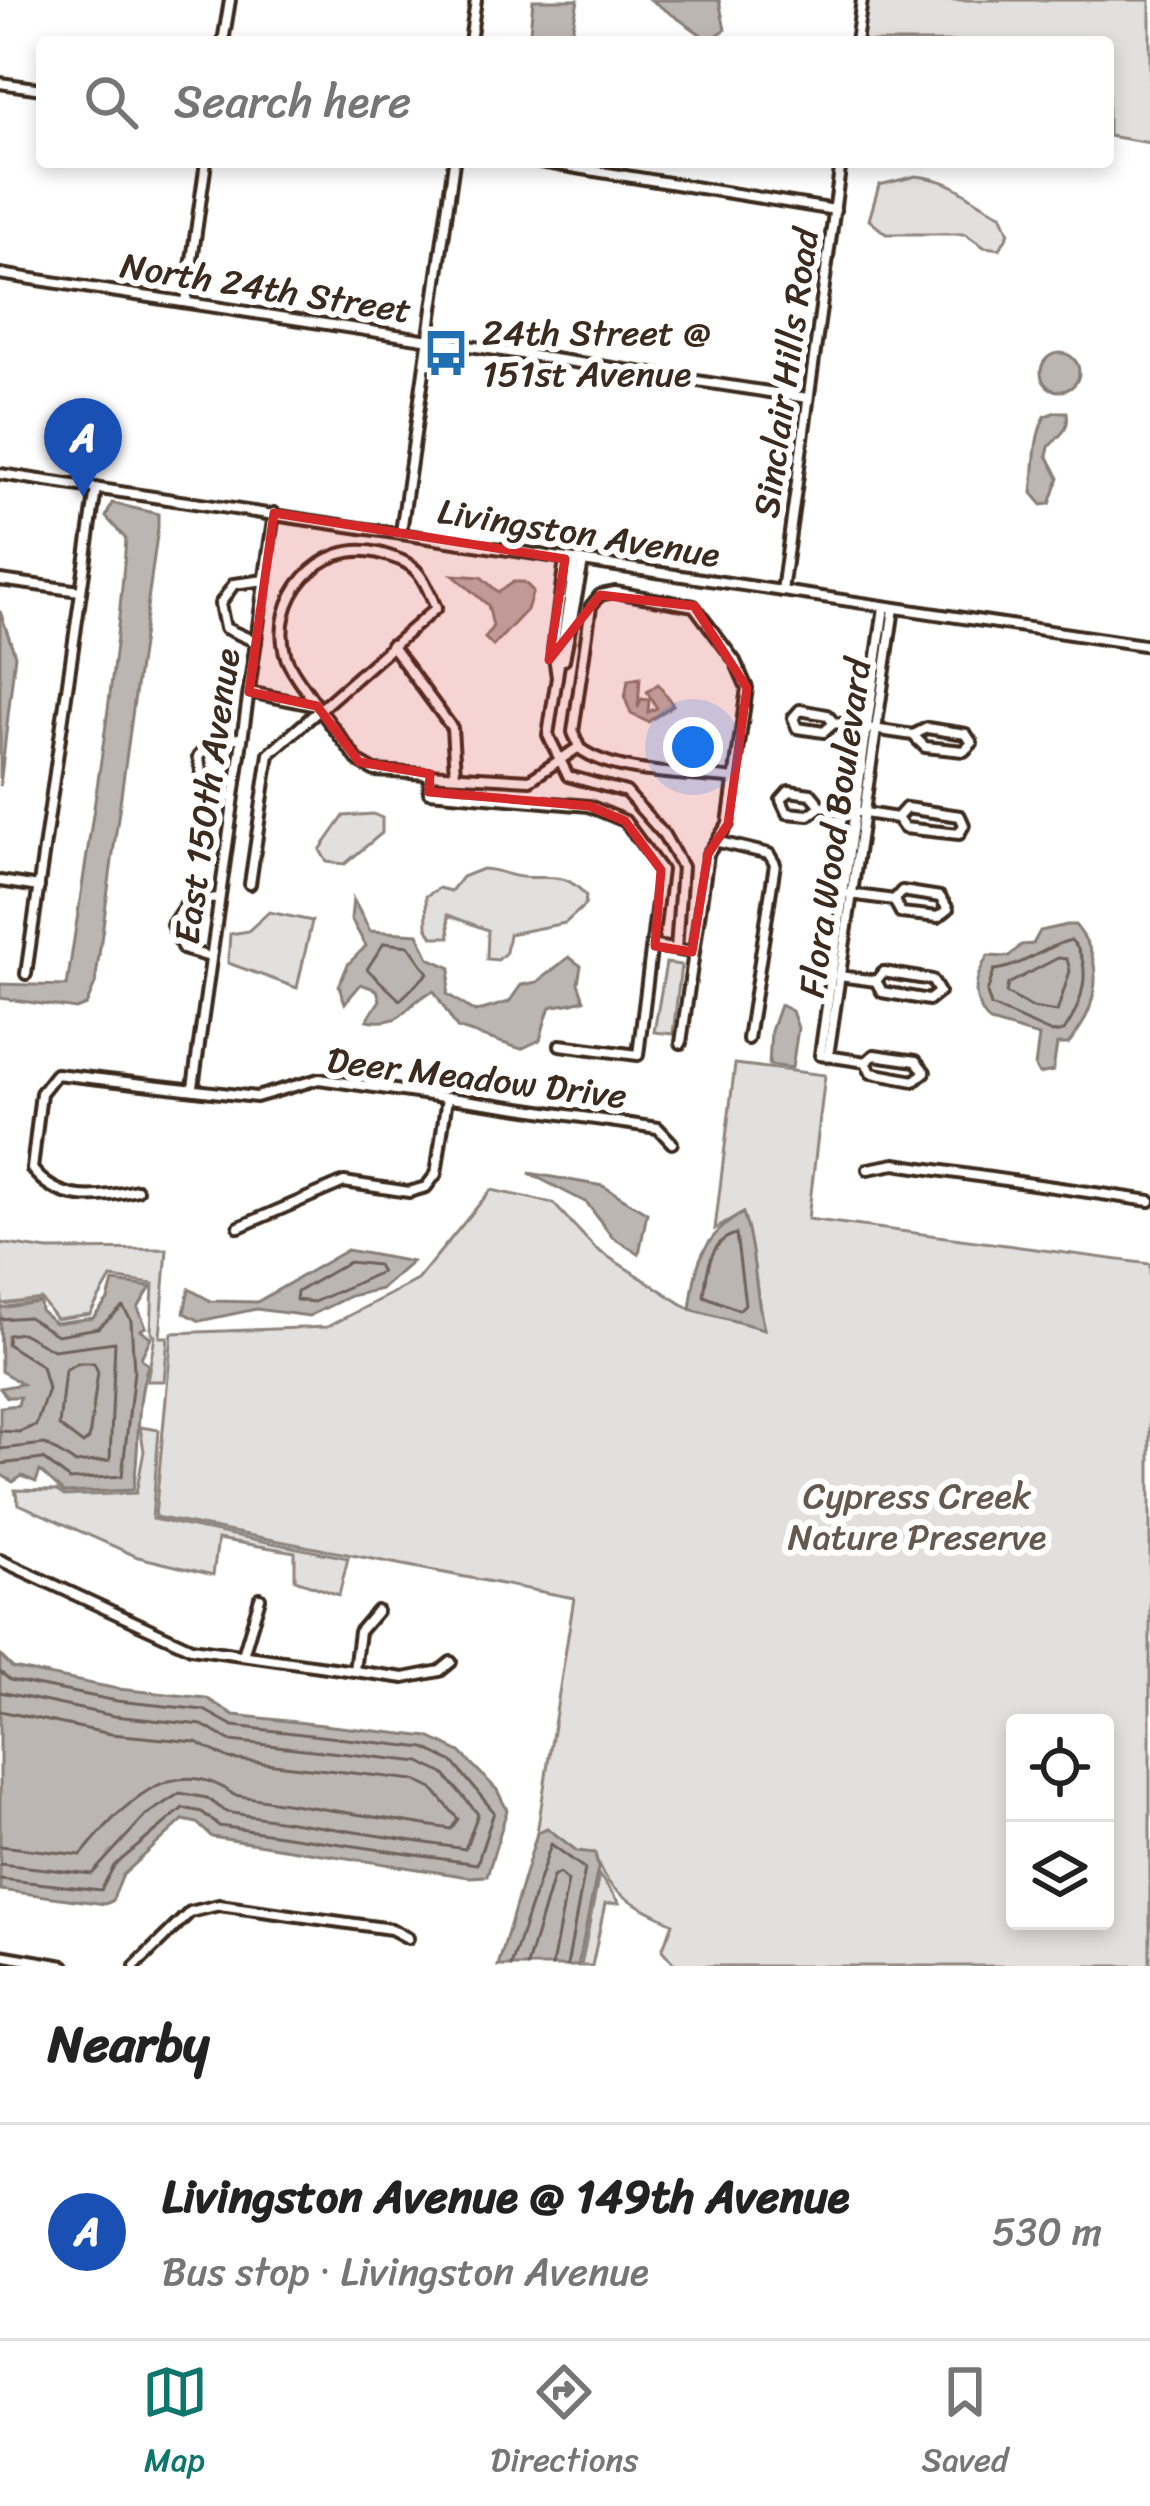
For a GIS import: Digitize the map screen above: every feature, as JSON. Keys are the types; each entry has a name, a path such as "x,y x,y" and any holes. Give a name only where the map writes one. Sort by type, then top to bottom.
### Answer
{"street":[{"path":"225,36 230,0"},
{"path":"471,36 476,0"},
{"path":"857,36 862,0"},
{"path":"0,83 36,88"},
{"path":"186,302 205,168"},
{"path":"401,532 453,168"},
{"path":"577,168 835,210"},
{"name":"Sinclair Hills Road","path":"782,591 840,168"},
{"name":"North 24th Street","path":"0,274 808,398"},
{"name":"Livingston Avenue","path":"0,474 1150,646"},
{"path":"26,974 96,488"},
{"name":"East 150th Avenue","path":"193,1087 274,513"},
{"path":"250,884 269,754 317,706 436,608 420,575 404,560 358,548 325,558 298,582 285,632 286,658 317,706 359,762 375,772 530,781 579,747"},
{"path":"557,679 553,650 574,560"},
{"path":"574,560 571,644 557,679 548,734 568,776 626,792 664,835 682,867 676,950"},
{"path":"0,580 80,591"},
{"path":"256,642 226,628 220,604 234,584 265,580"},
{"path":"681,1043 708,854 728,824 735,779 747,688 694,606 615,592 600,595 591,606 573,732 579,747 605,761 735,779"},
{"name":"Flora Wood Boulevard","path":"866,1062 824,1056 889,607"},
{"path":"391,645 452,728 455,774"},
{"path":"249,692 317,706"},
{"path":"835,723 824,732 797,728 793,718 800,710 827,715 835,723 913,735 925,747 964,751 972,743 966,734 927,728 913,735"},
{"path":"232,798 205,788 198,757 214,739 242,738"},
{"path":"430,774 429,792 589,806 625,821 661,870 638,1054 560,1045"},
{"path":"821,806 811,794 789,791 781,800 787,812 809,815 821,806 858,810 897,818 904,828 959,834 964,825 960,816 906,808 897,818"},
{"path":"719,842 769,854 775,864 748,1039"},
{"path":"0,880 39,887"},
{"path":"902,891 940,897 948,909 938,917 901,913 894,900 902,891"},
{"path":"848,894 894,900"},
{"path":"210,957 183,949 172,925 188,901 219,898"},
{"path":"655,946 692,952"},
{"path":"883,972 932,980 939,992 929,1000 882,992 876,980 883,972"},
{"path":"836,975 876,980"},
{"path":"874,1055 916,1061 925,1072 914,1081 871,1073 866,1062 874,1055"},
{"name":"Deer Meadow Drive","path":"137,1190 109,1196 62,1195 44,1185 32,1169 41,1093 56,1074 256,1096 319,1079 658,1128 672,1143"},
{"path":"239,1227 344,1181 409,1192 426,1187 436,1174 447,1098"},
{"path":"868,1168 895,1164 1150,1202"},
{"path":"0,1560 167,1641 422,1677 451,1661"},
{"path":"243,1655 260,1598"},
{"path":"354,1670 359,1632 377,1611"},
{"path":"135,1966 190,1912 219,1905 391,1929 408,1938"},
{"path":"0,1955 64,1966"}],"highlighted area":[{"path":"274,513 565,559 549,660 600,595 694,606 747,688 728,824 708,854 692,952 655,946 661,870 625,821 589,806 429,792 430,774 359,762 317,706 249,692"}],"green space":[{"path":"862,0 1150,0 1150,143 1114,137 1114,36 857,36"},
{"path":"916,176 952,186 1001,214 1009,233 1000,249 984,247 965,234 886,234 869,220 879,185"},
{"path":"344,816 382,818 382,833 345,864 327,862 320,850"},
{"path":"482,869 564,879 586,896 585,905 565,923 509,934 506,952 498,960 487,959 488,930 448,915 450,937 433,937 427,927 426,896 439,888 451,891 462,877"},
{"path":"269,912 312,921 297,988 228,963 230,934 248,931"},
{"path":"666,963 681,965 673,1034 654,1032"},
{"name":"Cypress Creek Nature Preserve","path":"735,1064 825,1075 808,1219 1150,1264 1150,1966 676,1966 662,1950 673,1923 614,1889 595,1853 577,1852 547,1828 537,1833 574,1598 155,1517 172,1333 327,1327 417,1280 491,1190 553,1203 596,1249 690,1309 764,1329 742,1214 715,1229"},
{"path":"0,1243 48,1250 167,1249 160,1337 168,1337 164,1381 147,1381 155,1336 151,1332 153,1284 111,1278 90,1314 56,1319 41,1299 2,1304"},
{"path":"140,1427 159,1430 152,1519 348,1558 339,1595 295,1580 295,1552 218,1539 213,1575 138,1557 19,1504 15,1490 57,1491 64,1496 136,1493 144,1451"},
{"path":"599,1875 619,1903 605,1904 592,1966 581,1966"}],"water":[{"path":"533,0 578,0 571,36 530,36"},
{"path":"651,0 719,0 725,30 703,36"},
{"path":"1060,353 1073,359 1079,372 1073,385 1060,391 1047,385 1041,372 1047,359"},
{"path":"1067,412 1065,428 1047,455 1059,478 1050,504 1042,505 1032,493 1036,444 1045,416"},
{"path":"112,503 158,514 158,528 95,984 86,1005 76,1009 0,998 0,984 67,986 121,595 126,539 106,517"},
{"path":"453,575 481,577 498,592 513,582 524,582 533,591 527,610 493,646 485,638 493,626 488,605"},
{"path":"0,611 15,655 0,786"},
{"path":"640,678 638,708 641,699 649,700 648,712 657,708 647,692 658,684 673,705 648,722 631,714 625,698 628,680"},
{"path":"353,899 370,931 418,934 429,958 451,968 447,994 475,1012 509,1002 521,985 537,982 569,957 581,966 578,983 584,1000 552,1006 540,1040 521,1049 457,1028 434,991 398,1017 367,1020 380,1000 377,990 361,984 345,1003 339,986 348,964 366,946 351,919"},
{"path":"1075,925 1085,939 1095,985 1078,1030 1068,1044 1057,1044 1053,1071 1039,1074 1035,1067 1039,1036 990,1022 979,1006 977,981 988,956 1009,957 1021,945 1033,944 1040,931"},
{"path":"780,1005 792,1011 798,1028 792,1068 769,1065 771,1031"},
{"path":"529,1173 603,1186 647,1213 639,1254 612,1237 587,1203"},
{"path":"743,1213 764,1329 690,1309 695,1278 709,1242"},
{"path":"347,1250 412,1262 381,1289 350,1296 309,1316 256,1309 200,1321 184,1313 189,1289 211,1301 257,1302"},
{"path":"113,1282 151,1287 138,1308 146,1327 140,1330 151,1337 141,1358 148,1365 133,1490 64,1493 40,1471 36,1482 22,1476 13,1482 0,1474 0,1407 18,1405 20,1397 7,1397 0,1388 22,1384 1,1371 0,1308 40,1302 41,1311 55,1323 93,1318 108,1300"},
{"path":"0,1655 13,1668 118,1689 206,1698 234,1715 429,1737 460,1752 497,1790 507,1810 487,1876 212,1837 197,1823 183,1820 123,1875 112,1901 105,1904 0,1890"},
{"path":"547,1828 577,1851 595,1853 598,1868 578,1966 498,1966 537,1833"}],"place":[{"name":"24th Street @ 151st Avenue","path":"446,353"},
{"name":"Livingston Avenue @ 149th Avenue","path":"83,497"}]}
